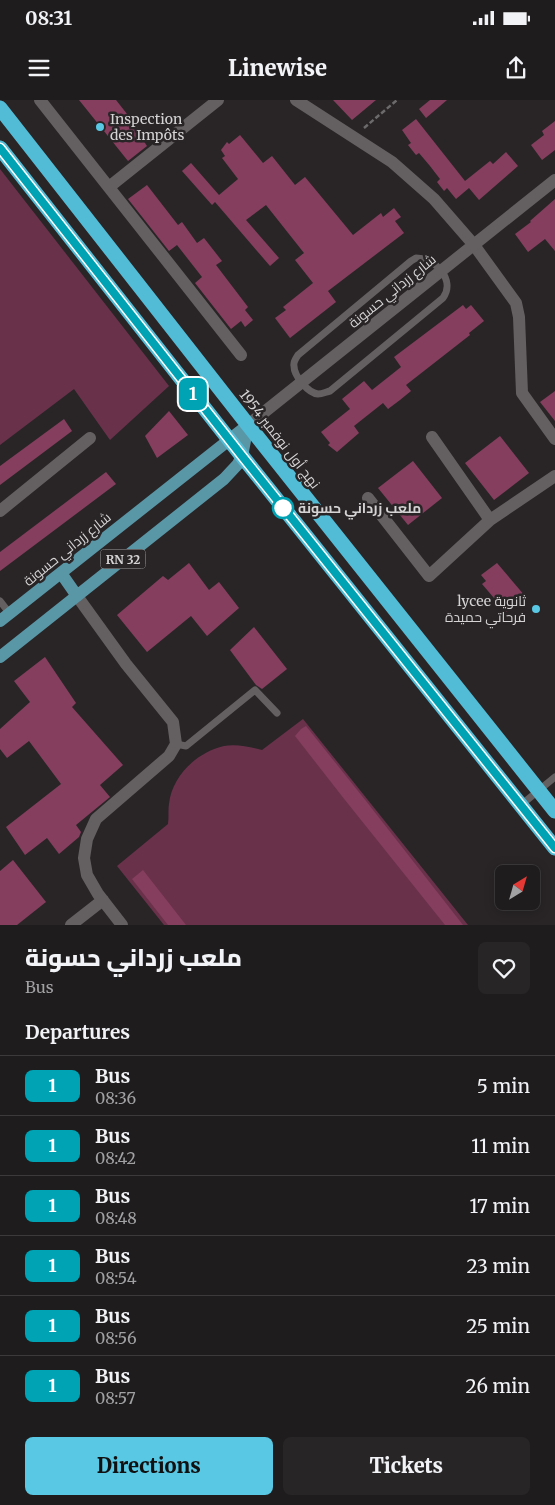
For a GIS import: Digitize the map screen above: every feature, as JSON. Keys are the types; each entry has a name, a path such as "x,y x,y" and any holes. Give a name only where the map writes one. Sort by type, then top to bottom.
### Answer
{"highway":[{"name":"نهج أول نوفمبر 1954","path":"0,108 248,425 555,811"},
{"path":"0,148 242,456 555,848"}],"main road":[{"name":"شارع زرداني حسونة","path":"5,618 248,425"},
{"name":"RN 32","path":"0,657 224,479 238,464 242,456 248,425"},
{"path":"61,572 77,596"}],"street":[{"path":"40,100 242,355"},
{"path":"109,187 218,100"},
{"path":"296,100 392,162 434,199 474,245 516,303 519,317 522,393 555,439"},
{"name":"شارع زرداني حسونة","path":"248,425 555,180"},
{"path":"432,437 490,520"},
{"path":"0,511 90,438"},
{"path":"368,498 429,576 490,520 555,476"},
{"path":"77,596 126,664 173,722 176,744 169,756 96,819 87,839 84,858 87,875 122,925"},
{"path":"71,925 103,900"}],"lane":[{"path":"416,258 430,260 441,271 447,280 448,286 443,298 338,385 330,391 318,394 312,392 302,383 295,373 294,367 294,360 298,354 410,260 416,258"},
{"path":"0,601 5,618"},
{"path":"176,744 186,746 255,690 277,713"},
{"path":"521,806 555,777"}],"path":[{"path":"354,138 396,100"}],"shaded area":[{"path":"0,169 169,386 110,440 74,389 0,445"},
{"path":"303,719 468,925 164,925 117,866 168,824 169,804 175,784 196,760 214,749 229,745 262,750"}],"building":[{"path":"79,100 116,100 146,138 143,140 147,146 128,161"},
{"path":"333,100 376,100 352,120"},
{"path":"430,100 447,100 426,118 419,109"},
{"path":"416,119 465,181 490,161 493,164 506,152 518,166 479,200 469,188 456,199 447,188 444,191 437,182 440,179 430,166 419,153 416,155 408,145 411,143 402,130"},
{"path":"555,121 555,150 542,160 531,145 544,135 542,131"},
{"path":"240,135 263,163 272,156 295,185 305,177 353,235 381,213 383,217 394,208 401,217 395,221 404,233 328,291 336,302 290,338 275,318 286,310 283,307 313,283 295,260 304,253 266,205 246,220 279,258 270,266 215,202 212,205 182,171 191,163 219,195 238,179 222,158 225,156 221,150 227,142 229,144"},
{"path":"147,185 178,225 182,222 197,243 204,238 222,261 216,265 248,307 245,310 253,320 245,327 241,321 231,329 195,283 202,277 177,245 169,251 128,199"},
{"path":"555,199 555,251 545,239 528,252 515,234 531,222"},
{"path":"463,305 466,309 471,305 484,321 469,333 470,335 406,385 411,391 400,400 388,409 383,403 354,426 359,433 337,452 328,445 330,443 321,432 350,409 342,399 364,381 372,390 401,367 394,357"},
{"path":"555,391 555,421 540,402"},
{"path":"169,411 188,435 157,458 145,436"},
{"path":"64,419 72,431 0,485 0,466"},
{"path":"500,436 529,473 494,500 465,463"},
{"path":"413,461 442,498 408,525 378,488"},
{"path":"106,472 116,484 0,571 0,552"},
{"path":"189,563 209,590 219,582 239,608 207,636 191,616 147,652 117,615 163,576 168,580"},
{"path":"497,563 525,596 506,612 482,584 486,581 481,575"},
{"path":"254,627 287,669 262,689 256,685 230,650"},
{"path":"45,657 76,703 72,707 123,765 100,785 110,797 76,825 81,832 79,837 59,854 47,838 25,855 6,827 61,784 29,741 7,758 0,749 0,729 30,702 14,681"},
{"path":"306,726 463,925 445,925 345,800 295,736"},
{"path":"13,860 46,902 17,925 0,925 0,871"},
{"path":"143,870 186,925 168,925 132,879"}],"bus line":[{"name":"1","path":"0,148 242,456 555,848"}],"place":[{"name":"Inspection des Impôts","path":"100,127"},
{"name":"ملعب زرداني حسونة","path":"283,508"},
{"name":"lycee ثانوية فرحاتي حميدة","path":"536,609"}]}
